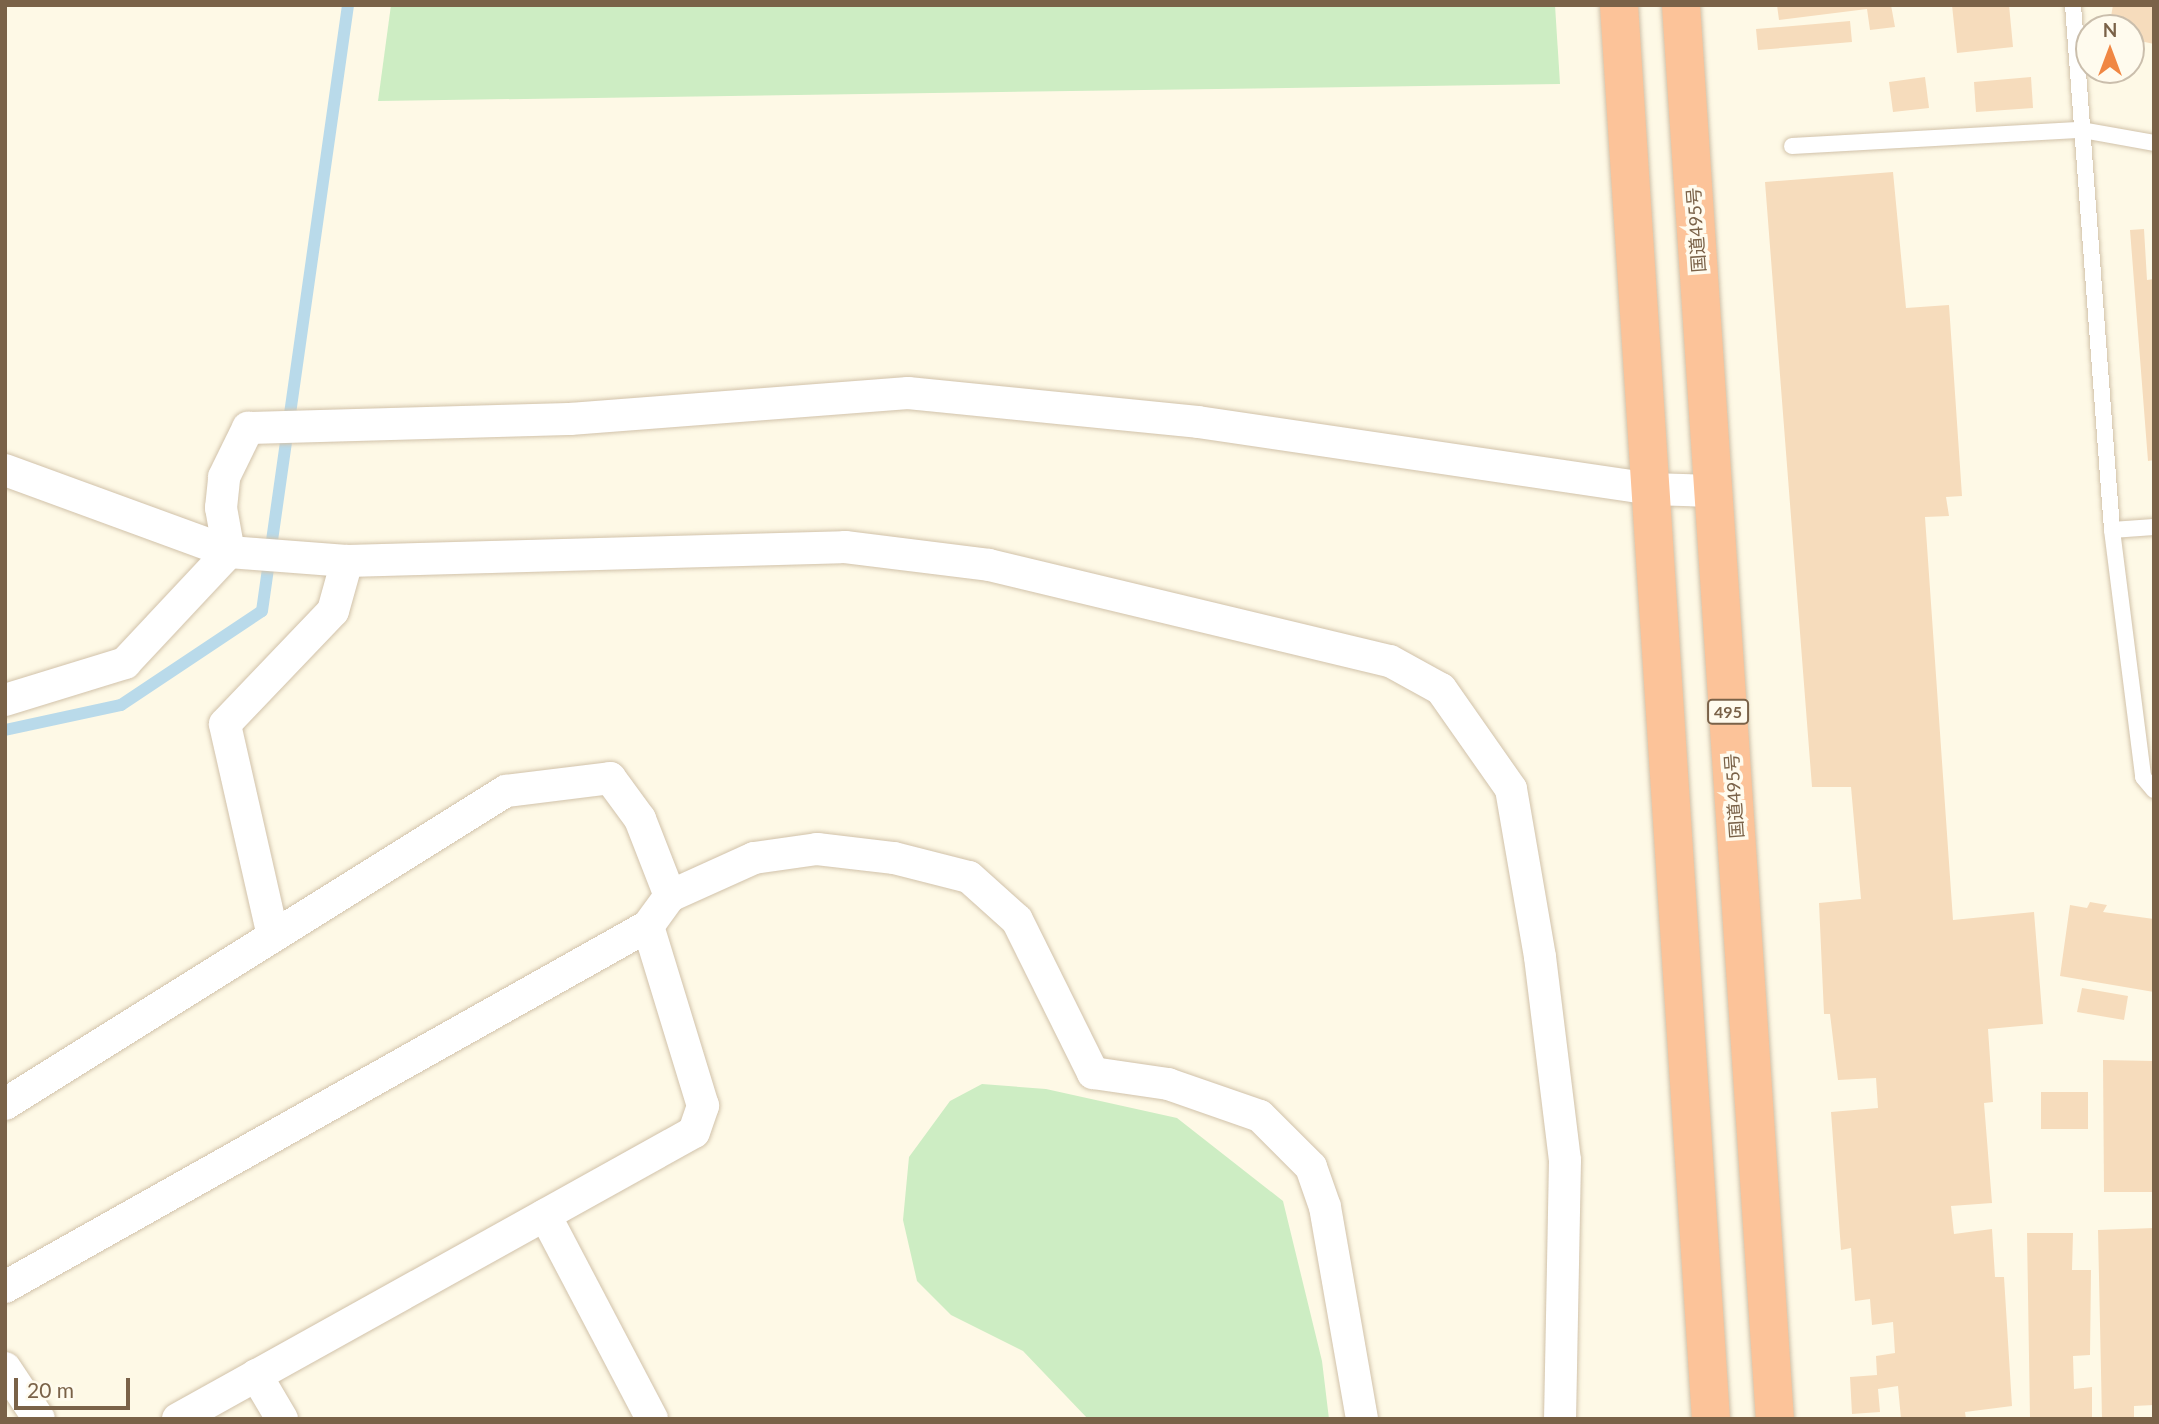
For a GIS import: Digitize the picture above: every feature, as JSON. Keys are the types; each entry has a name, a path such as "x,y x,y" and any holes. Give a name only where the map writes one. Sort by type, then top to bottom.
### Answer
{"highway":[{"path":"1619,5 1711,1419"},
{"name":"国道495号","path":"1681,5 1775,1419"}],"street":[{"path":"229,552 221,508 224,477 248,428 569,419 908,393 1198,422 1650,489 1714,491"},
{"path":"5,470 229,552 346,561 845,547 1016,572 1390,661 1441,689 1511,789 1538,944 1565,1160 1560,1419"},
{"path":"5,700 125,663 229,552"},
{"path":"273,936 226,724 333,611 346,561"},
{"path":"5,1104 506,791 610,778 640,819 670,896"},
{"path":"5,1287 648,926 670,896 754,858 817,849 894,858 969,877 1017,920 1093,1073 1168,1084 1260,1116 1311,1167 1325,1207 1363,1419"},
{"path":"178,1419 694,1132 703,1106 648,926"},
{"path":"545,1215 652,1419"},
{"path":"5,1368 39,1419"},
{"path":"256,1375 282,1419"}],"lane":[{"path":"2073,5 2112,530 2143,777 2154,790"},
{"path":"1792,146 2082,130 2154,143"},
{"path":"2112,530 2154,527"}],"green space":[{"path":"391,5 1555,5 1560,84 378,101"},
{"path":"982,1084 1046,1089 1177,1118 1283,1201 1322,1361 1329,1419 1088,1419 1023,1351 951,1315 917,1281 903,1220 909,1157 950,1101"}],"building":[{"path":"1777,5 1891,5 1895,27 1870,30 1867,9 1779,20"},
{"path":"1952,5 2009,5 2013,47 1957,53"},
{"path":"2113,5 2154,5 2154,44 2145,42 2145,14 2111,14"},
{"path":"1850,21 1852,42 1758,50 1756,29"},
{"path":"1925,77 1929,108 1893,112 1889,82"},
{"path":"2031,77 2033,108 1976,112 1974,82"},
{"path":"1893,172 1906,308 1949,305 1962,496 1946,497 1949,516 1925,517 1953,920 2034,912 2043,1024 1988,1029 1993,1102 1984,1103 1992,1203 1951,1206 1954,1234 1992,1229 1995,1277 2004,1277 2012,1406 1965,1412 1966,1419 1901,1419 1898,1386 1878,1389 1880,1412 1852,1414 1850,1377 1877,1375 1876,1356 1895,1353 1893,1322 1872,1325 1870,1299 1855,1301 1851,1248 1841,1250 1831,1112 1878,1108 1876,1078 1838,1080 1830,1014 1824,1014 1819,903 1861,899 1851,787 1812,787 1765,182"},
{"path":"2144,229 2147,280 2154,279 2154,460 2148,461 2130,230"},
{"path":"2090,902 2107,905 2103,912 2154,919 2154,992 2060,976 2070,905 2087,908"},
{"path":"2082,988 2128,996 2124,1020 2077,1012"},
{"path":"2103,1060 2154,1061 2154,1192 2104,1192"},
{"path":"2041,1092 2088,1092 2088,1129 2041,1129"},
{"path":"2154,1228 2154,1405 2134,1406 2134,1419 2102,1419 2098,1230"},
{"path":"2027,1233 2073,1233 2072,1270 2091,1270 2090,1355 2073,1356 2074,1389 2092,1387 2092,1419 2030,1419"}],"waterway":[{"path":"5,730 121,705 262,611 348,5"}]}
